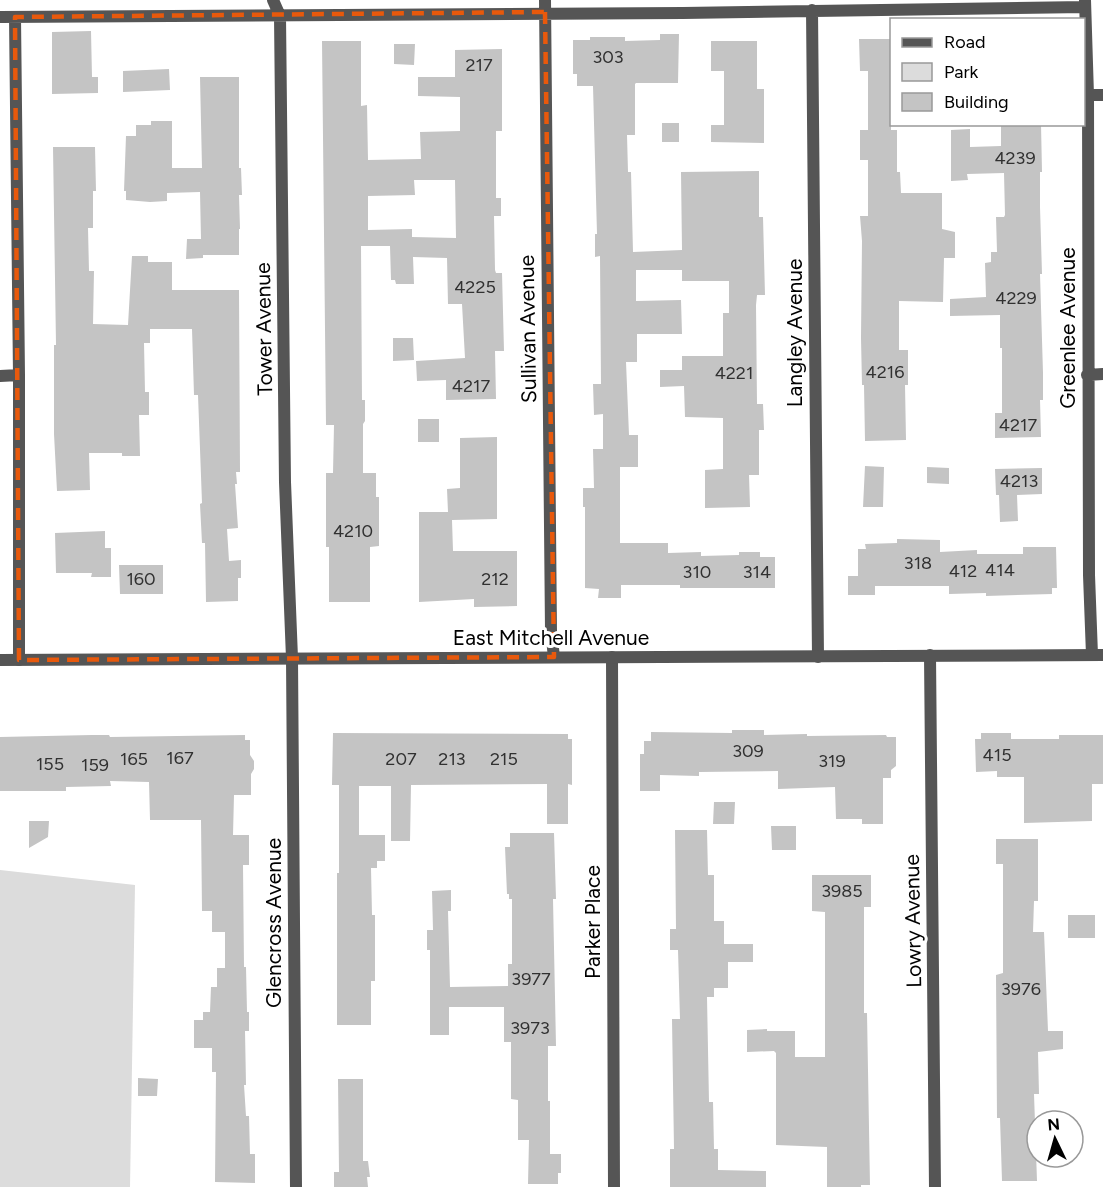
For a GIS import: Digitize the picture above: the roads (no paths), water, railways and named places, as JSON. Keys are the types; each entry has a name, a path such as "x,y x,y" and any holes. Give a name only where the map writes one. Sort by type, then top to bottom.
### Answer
{"street":[{"name":"Tower Avenue","path":"273,0 280,15 285,482 292,658"},
{"path":"0,17 280,15 545,6 683,13 1085,4"},
{"name":"Greenlee Avenue","path":"1085,4 1088,95 1088,375 1097,655"},
{"name":"Sullivan Avenue","path":"545,6 551,631 554,657"},
{"name":"Langley Avenue","path":"812,10 818,657"},
{"path":"15,17 19,660"},
{"path":"1088,95 1103,95"},
{"path":"0,376 19,375"},
{"path":"1088,375 1103,375"},
{"name":"Lowry Avenue","path":"930,655 935,1187"},
{"name":"East Mitchell Avenue","path":"0,660 1097,655"},
{"name":"Parker Place","path":"612,657 614,1187"},
{"name":"Glencross Avenue","path":"292,658 296,1187"}]}
